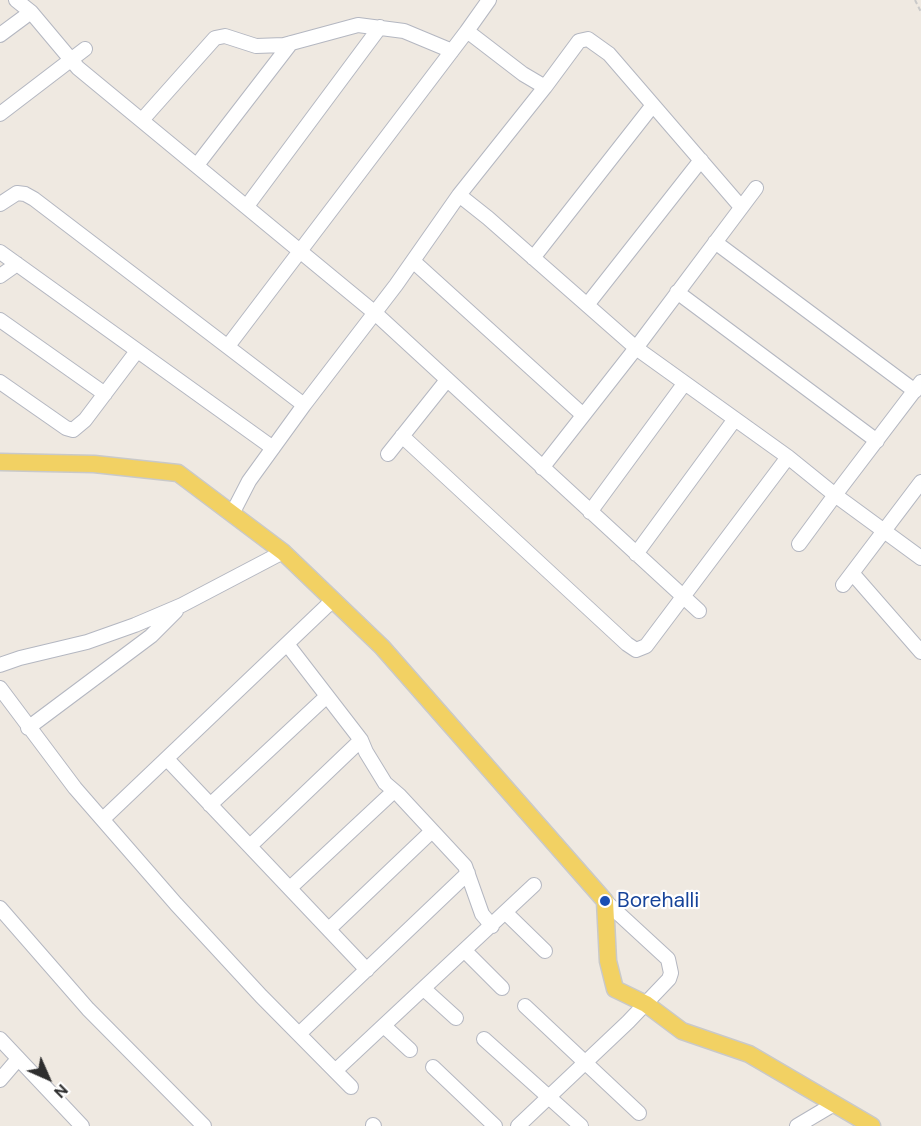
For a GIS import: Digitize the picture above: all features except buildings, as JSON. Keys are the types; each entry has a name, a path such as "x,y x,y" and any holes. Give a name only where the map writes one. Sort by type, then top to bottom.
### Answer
{"main road":[{"path":"0,462 94,464 178,473 283,552 382,647 605,901 608,962 615,989 646,1004 682,1031 749,1054 872,1126"}],"street":[{"path":"16,0 31,12 78,68 375,313 699,611"},
{"path":"228,346 489,0"},
{"path":"0,35 31,12"},
{"path":"142,120 215,38 225,36 256,46 284,45 358,25 404,31 452,51"},
{"path":"247,206 380,27"},
{"path":"467,31 523,74 545,87"},
{"path":"232,514 249,481 304,405 375,313 459,195 545,87 579,40 588,39 609,54 741,207"},
{"path":"197,165 291,43"},
{"path":"0,114 85,50"},
{"path":"533,258 653,105"},
{"path":"587,305 701,160"},
{"path":"542,468 636,348 756,188"},
{"path":"0,204 17,193 34,199 304,405"},
{"path":"459,195 636,348 788,457 835,495 921,558"},
{"path":"715,242 918,387 799,544"},
{"path":"0,252 273,448"},
{"path":"413,261 583,415"},
{"path":"0,276 17,264"},
{"path":"678,292 877,441"},
{"path":"0,320 105,394"},
{"path":"0,382 66,428 73,430 85,420 137,351"},
{"path":"388,454 447,380"},
{"path":"590,512 684,384"},
{"path":"636,554 735,419"},
{"path":"402,436 618,636 636,650 646,646 788,457"},
{"path":"843,585 921,482"},
{"path":"0,665 87,642 135,626 182,605 283,552"},
{"path":"853,574 921,652"},
{"path":"103,819 333,600"},
{"path":"28,728 151,636 182,605"},
{"path":"287,644 361,740 374,767 385,783 465,866 482,914 492,926"},
{"path":"0,688 75,788 176,904 351,1088"},
{"path":"210,805 327,696"},
{"path":"250,846 361,740"},
{"path":"166,759 367,970"},
{"path":"290,888 394,791"},
{"path":"329,929 432,831"},
{"path":"299,1034 468,873"},
{"path":"335,1071 534,885"},
{"path":"518,1126 587,1062 669,979 668,959 605,901"},
{"path":"0,908 88,1009 204,1126"},
{"path":"506,913 545,951"},
{"path":"465,951 502,988"},
{"path":"424,989 456,1018"},
{"path":"525,1006 639,1113"},
{"path":"384,1026 410,1050"},
{"path":"0,1039 82,1126"},
{"path":"484,1039 581,1126"},
{"path":"0,1080 18,1059"},
{"path":"433,1067 495,1126"},
{"path":"797,1126 834,1104"}],"path":[{"path":"915,0 921,12"}],"place":[{"name":"Borehalli","path":"605,901"}]}
